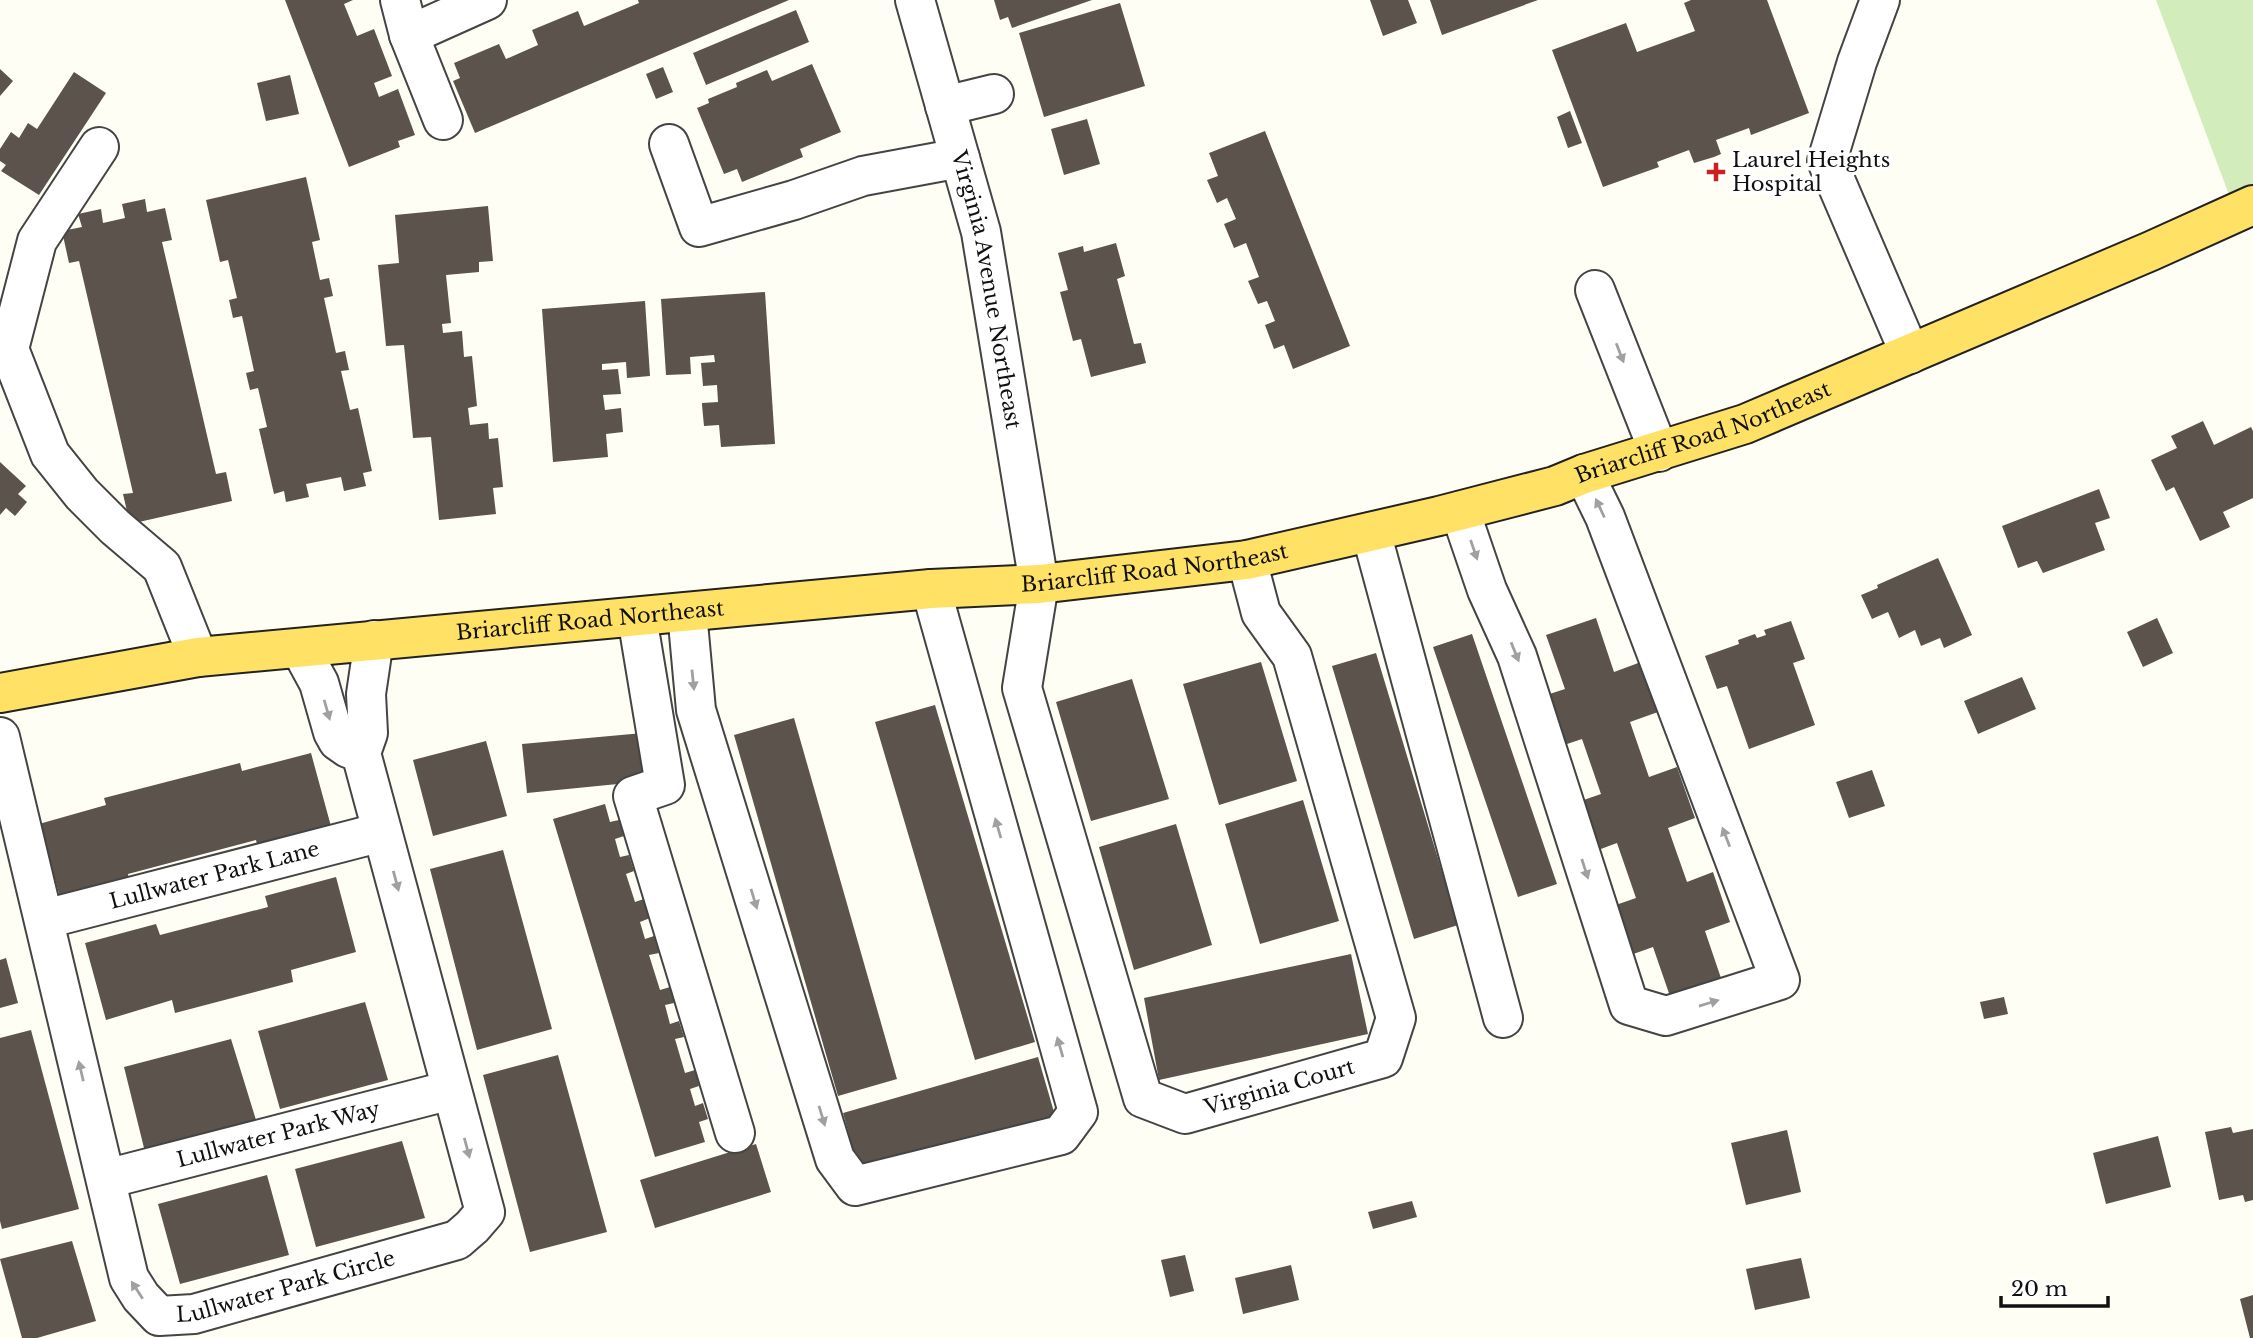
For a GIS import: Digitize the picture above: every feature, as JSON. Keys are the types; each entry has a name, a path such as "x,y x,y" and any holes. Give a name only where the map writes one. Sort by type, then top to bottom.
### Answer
{"main road":[{"name":"Briarcliff Road Northeast","path":"0,694 198,657 931,589 1039,584 1247,560 1460,511 1555,486 1584,474 1745,424 2253,205"}],"street":[{"path":"443,120 404,17 487,0"},
{"name":"Virginia Avenue Northeast","path":"915,0 981,232 1039,584"},
{"path":"1880,0 1857,62 1827,161 1910,354"},
{"path":"945,106 994,94"},
{"path":"669,144 699,227 794,200 863,176 960,158"},
{"path":"99,147 37,241 9,349 50,454 82,494 115,527 162,567 198,657"},
{"path":"1595,290 1659,452"},
{"path":"1460,511 1487,590 1517,656 1629,1005 1666,1016 1780,981 1605,517 1584,474"},
{"path":"1371,532 1503,1018"},
{"name":"Virginia Court","path":"1039,584 1022,688 1143,1098 1185,1114 1383,1058 1395,1018 1292,656 1261,613 1247,560"},
{"path":"687,612 695,710 835,1158 855,1186 1061,1135 1078,1112 931,589"},
{"path":"637,617 665,785 633,796 735,1133"},
{"name":"Lullwater Park Circle","path":"0,737 129,1278 141,1297 159,1315 194,1314 457,1240 485,1212 361,753 368,733 366,694 374,640"},
{"path":"300,648 319,684 338,741 361,753"},
{"name":"Lullwater Park Lane","path":"45,919 382,832"},
{"name":"Lullwater Park Way","path":"106,1179 451,1090"}],"green space":[{"path":"2156,0 2253,0 2253,200 2234,208"}],"building":[{"path":"285,0 353,0 344,4 357,36 374,29 392,76 374,83 379,97 398,89 415,135 398,141 400,147 349,167"},
{"path":"638,0 789,0 475,133 453,81 460,78 454,63 499,44 506,59 538,45 532,30 578,11 584,26 639,3"},
{"path":"994,0 1092,0 1012,28 1008,17 1000,20"},
{"path":"1370,0 1408,0 1417,23 1383,36"},
{"path":"1430,0 1538,0 1442,35"},
{"path":"1691,0 1767,0 1809,113 1751,135 1749,128 1716,140 1721,154 1714,157 1694,163 1689,150 1657,162 1659,167 1603,187 1552,50 1626,23 1637,52 1695,31 1684,3"},
{"path":"1120,3 1145,86 1044,117 1019,33"},
{"path":"796,10 809,42 706,85 693,53"},
{"path":"812,64 841,132 800,149 803,157 742,182 737,169 724,174 697,108 709,103 708,99 737,87 736,83 767,70 772,81"},
{"path":"663,67 673,92 656,99 646,74"},
{"path":"0,69 13,81 0,96"},
{"path":"74,72 106,93 39,195 1,171 6,165 0,161 0,149 11,132 19,138 28,123 37,129"},
{"path":"290,75 299,114 266,121 257,83"},
{"path":"1570,111 1582,143 1568,148 1557,117"},
{"path":"1087,119 1100,164 1064,175 1051,129"},
{"path":"1265,131 1350,346 1293,369 1284,345 1274,349 1265,325 1275,321 1267,301 1258,304 1248,281 1259,277 1246,243 1234,248 1224,224 1236,219 1227,198 1217,203 1207,180 1218,176 1209,153"},
{"path":"306,177 320,240 312,242 320,280 329,278 333,296 324,298 336,353 345,351 349,370 341,371 350,410 358,408 372,471 363,473 366,486 344,491 341,477 306,484 309,497 286,502 284,491 274,494 259,429 267,427 258,388 250,390 246,373 254,371 242,316 233,318 229,300 237,298 228,260 220,262 206,200"},
{"path":"145,199 147,212 165,208 172,240 162,242 216,474 226,472 232,501 130,524 123,494 133,493 79,261 69,263 62,231 82,227 78,214 101,209 103,223 125,218 122,204"},
{"path":"488,206 493,261 479,262 479,272 446,275 451,323 442,324 443,333 462,331 464,357 472,356 477,406 468,408 470,425 488,423 489,439 498,438 503,487 493,488 496,514 439,520 431,437 413,438 404,345 386,346 378,265 399,263 395,215"},
{"path":"1116,243 1125,276 1117,279 1134,344 1141,343 1146,363 1091,377 1081,339 1073,341 1060,292 1068,290 1058,253 1083,246 1084,252"},
{"path":"765,292 775,444 721,447 719,425 704,426 702,405 718,402 717,385 703,386 701,363 715,362 714,355 690,357 691,374 666,375 661,299"},
{"path":"645,301 650,376 627,378 626,362 602,364 602,370 618,369 621,394 603,395 605,410 621,408 623,432 606,434 608,457 553,462 542,309"},
{"path":"2203,421 2214,445 2251,427 2253,498 2223,512 2230,527 2200,541 2174,487 2166,491 2151,460 2177,448 2171,436"},
{"path":"0,462 26,486 18,494 27,502 15,516 6,508 0,515"},
{"path":"2099,489 2110,518 2095,523 2105,550 2043,573 2037,561 2018,568 2002,526"},
{"path":"1938,558 1972,635 1944,648 1940,638 1921,646 1915,630 1899,638 1888,612 1872,619 1861,595"},
{"path":"1596,618 1614,672 1641,662 1658,712 1630,722 1649,777 1677,767 1695,818 1668,828 1687,882 1713,872 1730,922 1705,931 1723,984 1672,1002 1653,947 1625,957 1607,908 1636,898 1617,843 1590,853 1572,804 1601,794 1582,739 1555,748 1537,698 1565,689 1546,635"},
{"path":"2157,618 2173,653 2143,667 2127,632"},
{"path":"1791,621 1805,659 1793,663 1815,725 1749,749 1727,686 1717,689 1705,656 1739,644 1738,640 1755,634 1757,638 1766,635 1764,630"},
{"path":"1472,634 1557,884 1518,897 1433,647"},
{"path":"1376,653 1458,925 1414,939 1332,666"},
{"path":"1261,662 1297,781 1219,805 1183,684"},
{"path":"2022,677 2036,709 1978,734 1964,701"},
{"path":"1132,679 1169,799 1091,821 1056,702"},
{"path":"935,705 1035,1042 975,1060 875,722"},
{"path":"794,718 897,1079 838,1096 734,735"},
{"path":"643,733 648,781 527,793 522,744"},
{"path":"486,741 507,816 433,836 413,760"},
{"path":"311,753 332,830 258,848 256,840 128,874 129,880 60,897 39,824 106,805 104,798 240,763 242,771"},
{"path":"1872,770 1885,806 1849,818 1836,782"},
{"path":"1303,800 1339,921 1260,944 1225,824"},
{"path":"605,804 610,822 619,820 624,836 615,839 620,857 629,855 634,871 626,874 635,902 644,899 650,918 640,922 645,939 654,936 659,953 649,955 660,990 670,987 674,1003 665,1005 670,1024 679,1021 684,1037 675,1039 685,1073 695,1070 699,1086 690,1089 695,1106 703,1103 708,1119 699,1122 705,1142 655,1157 553,819"},
{"path":"1176,824 1212,945 1134,970 1099,847"},
{"path":"503,850 552,1029 477,1050 430,869"},
{"path":"336,877 356,952 291,970 293,982 175,1013 172,1000 106,1020 85,943 156,924 160,935 268,907 265,896"},
{"path":"1351,954 1368,1034 1159,1080 1144,998"},
{"path":"6,958 18,1003 0,1008 0,960"},
{"path":"2004,997 2008,1014 1984,1019 1980,1002"},
{"path":"365,1002 388,1080 280,1109 258,1031"},
{"path":"31,1030 79,1209 2,1229 0,1038"},
{"path":"231,1039 256,1120 145,1152 124,1067"},
{"path":"558,1055 607,1232 530,1252 483,1075"},
{"path":"1038,1057 1056,1119 860,1175 843,1113"},
{"path":"2231,1127 2233,1133 2253,1129 2253,1200 2245,1202 2243,1195 2219,1200 2205,1132"},
{"path":"1787,1130 1801,1192 1746,1205 1731,1143"},
{"path":"2158,1136 2171,1187 2106,1204 2093,1153"},
{"path":"402,1141 425,1218 316,1247 295,1169"},
{"path":"756,1144 771,1192 655,1228 640,1180"},
{"path":"267,1175 289,1255 180,1284 158,1204"},
{"path":"1412,1201 1417,1217 1373,1229 1368,1212"},
{"path":"72,1241 96,1321 37,1338 22,1338 0,1259"},
{"path":"1185,1255 1194,1291 1170,1297 1161,1260"},
{"path":"1801,1258 1810,1298 1755,1310 1746,1269"},
{"path":"1291,1265 1299,1300 1243,1314 1235,1278"},
{"path":"2253,1295 2253,1338 2250,1338 2240,1299"}],"place":[{"name":"Laurel Heights Hospital","path":"1716,172"}]}
